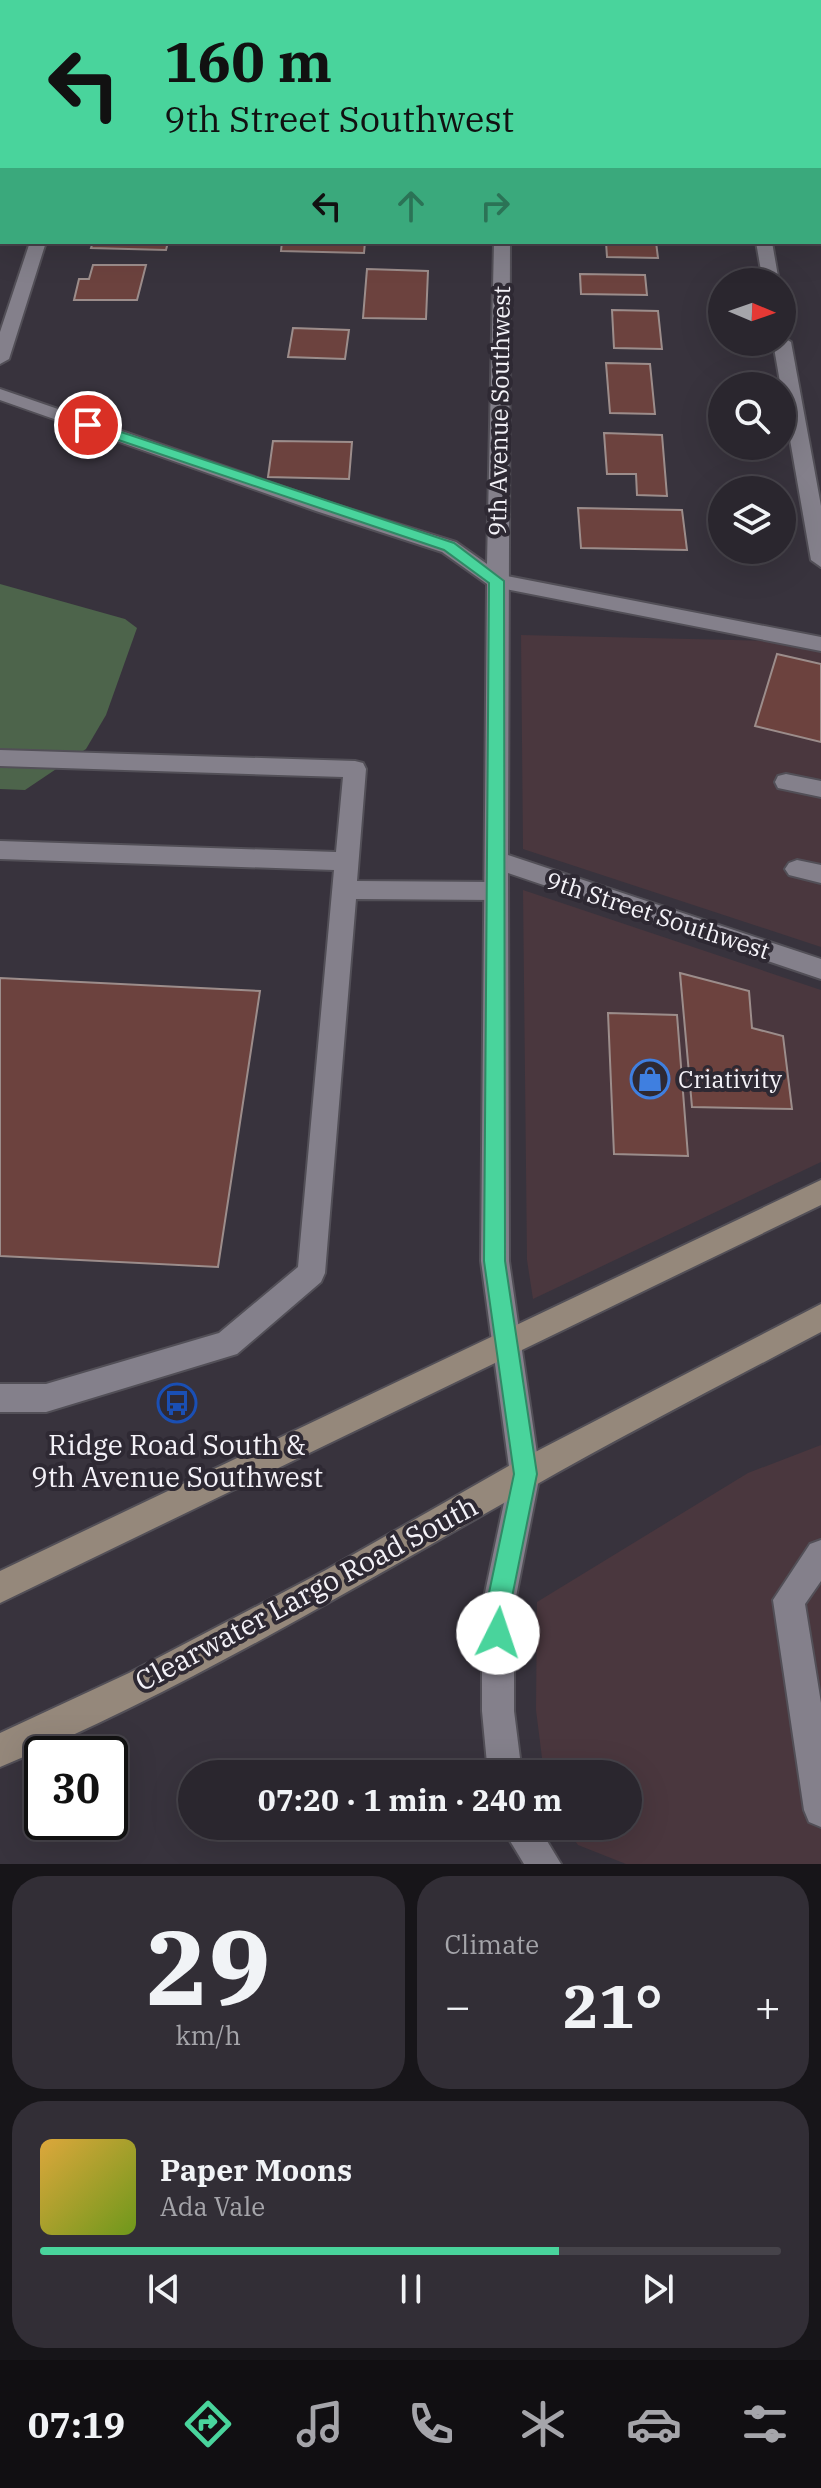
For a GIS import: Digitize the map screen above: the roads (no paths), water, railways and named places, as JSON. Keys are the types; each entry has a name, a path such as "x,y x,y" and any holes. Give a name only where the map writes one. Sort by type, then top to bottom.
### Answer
{"main road":[{"path":"0,1587 821,1192"},
{"name":"Clearwater Largo Road South","path":"0,1750 140,1684 309,1596 525,1474 821,1317"}],"street":[{"path":"0,359 37,244"},
{"name":"9th Avenue Southwest","path":"502,244 497,581 495,1261 525,1474 498,1607 498,1711 503,1760"},
{"path":"764,244 769,268"},
{"path":"785,356 821,560"},
{"path":"0,394 308,502 449,547 497,581 821,644"},
{"path":"0,758 355,769 311,1273 227,1344 46,1398 0,1398"},
{"path":"786,782 821,789"},
{"path":"0,850 347,861"},
{"name":"9th Street Southwest","path":"496,860 821,969"},
{"path":"797,869 821,874"},
{"path":"345,890 495,891"},
{"path":"821,1555 789,1600 821,1810"},
{"path":"528,1840 544,1864"}],"place":[{"name":"Criativity","path":"650,1079"},
{"name":"Ridge Road South & 9th Avenue Southwest","path":"177,1403"}]}
